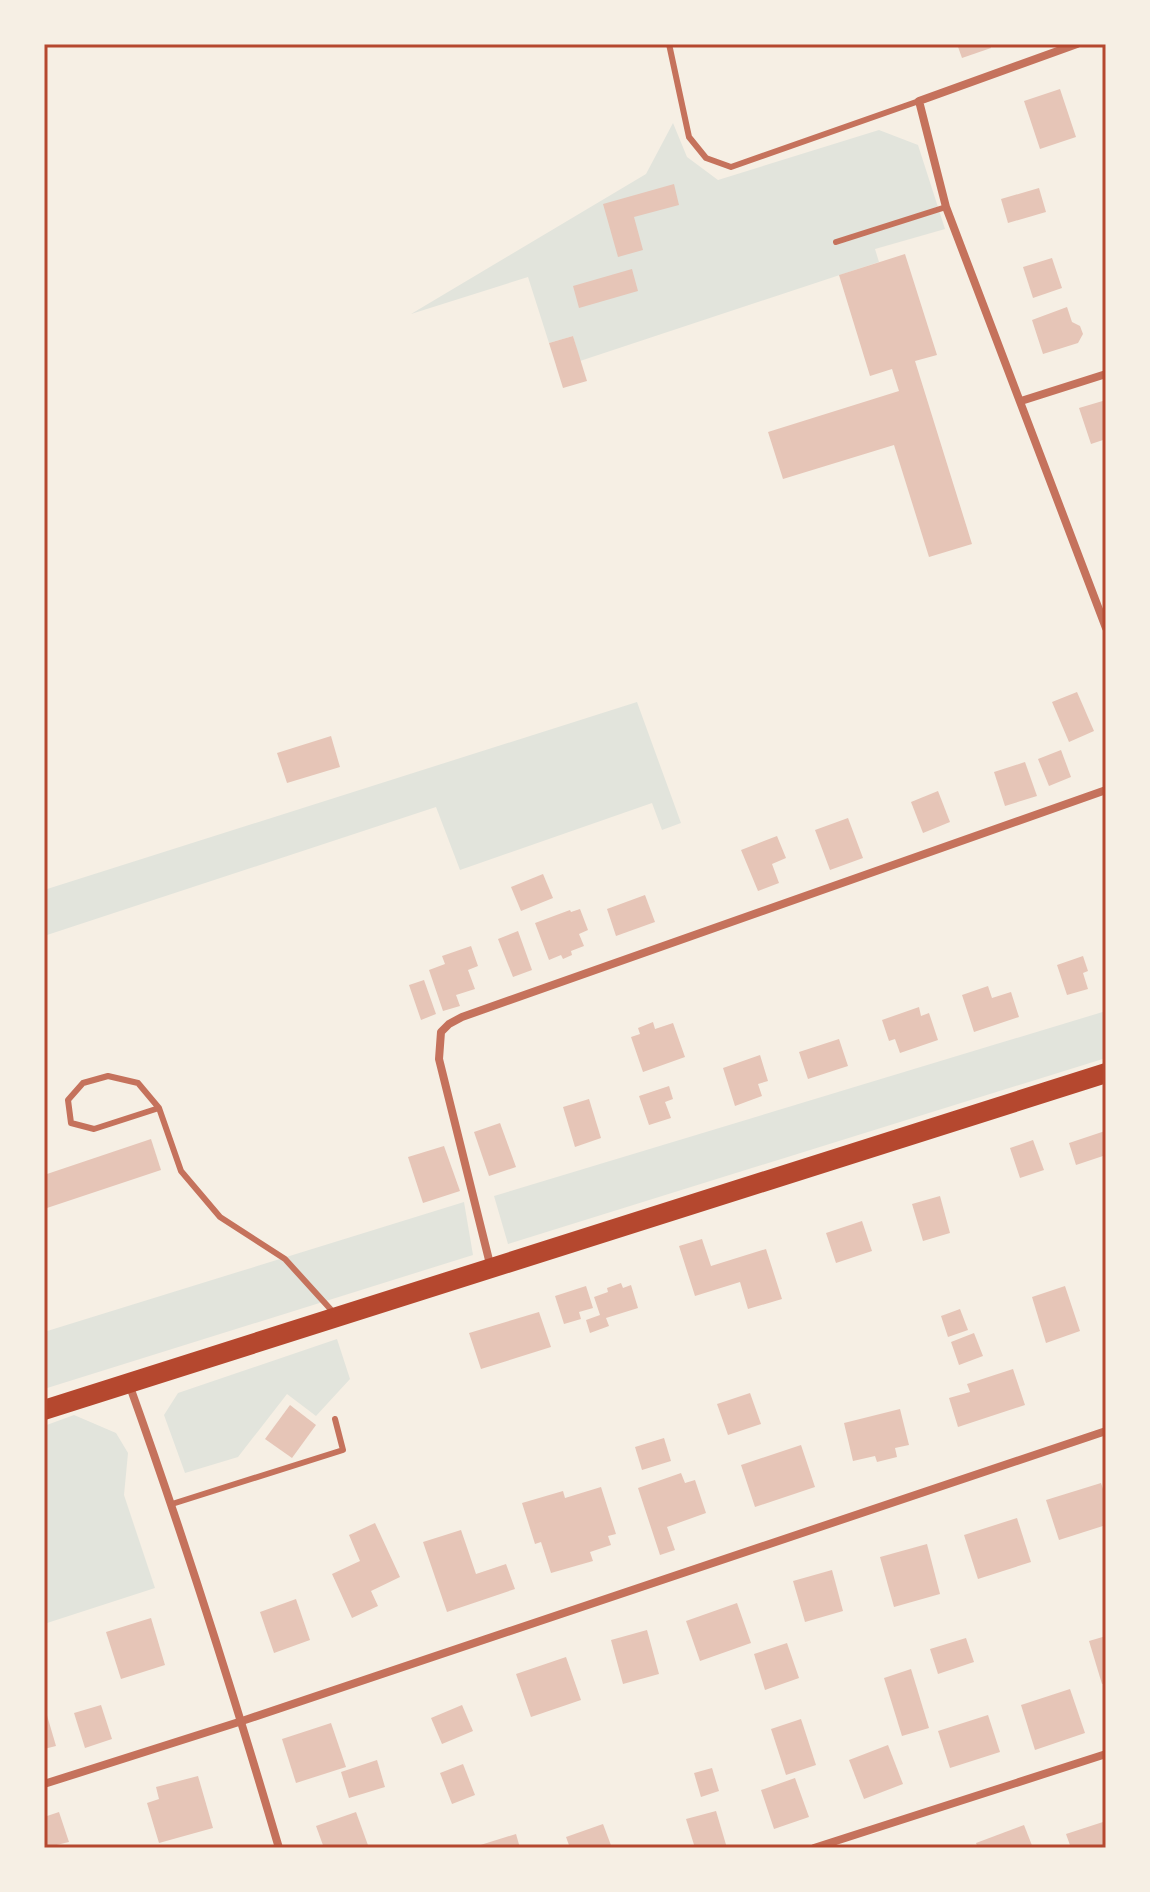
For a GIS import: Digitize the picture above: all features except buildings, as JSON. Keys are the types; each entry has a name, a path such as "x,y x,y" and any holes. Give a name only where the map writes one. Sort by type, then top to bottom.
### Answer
{"main road":[{"path":"44,1410 1106,1073"}],"street":[{"path":"1077,44 919,101 946,207 1106,628"},
{"path":"1021,401 1106,374"},
{"path":"491,1269 439,1059 441,1032 449,1024 1106,790"},
{"path":"129,1383 172,1504 279,1848"},
{"path":"44,1784 242,1721 1106,1431"},
{"path":"814,1848 1106,1754"}],"lane":[{"path":"669,44 689,137 706,158 731,167 919,101"},
{"path":"836,242 946,207"},
{"path":"159,1108 94,1129 71,1123 68,1100 83,1083 108,1076 138,1083 159,1108 181,1171 220,1217 285,1259 336,1316"},
{"path":"172,1504 343,1450 335,1419"}],"shaded area":[{"path":"673,123 687,157 718,180 879,130 918,145 945,229 875,249 879,262 580,361 573,336 549,343 528,277 411,314 646,174"},
{"path":"637,702 681,823 662,830 652,803 460,870 436,807 44,936 44,890"},
{"path":"1106,1011 1106,1058 508,1244 494,1196"},
{"path":"464,1202 473,1255 44,1389 44,1332"},
{"path":"337,1339 350,1379 316,1416 287,1394 238,1457 185,1473 164,1415 178,1393"},
{"path":"74,1415 116,1433 128,1453 124,1495 155,1588 44,1624 44,1426"}]}
